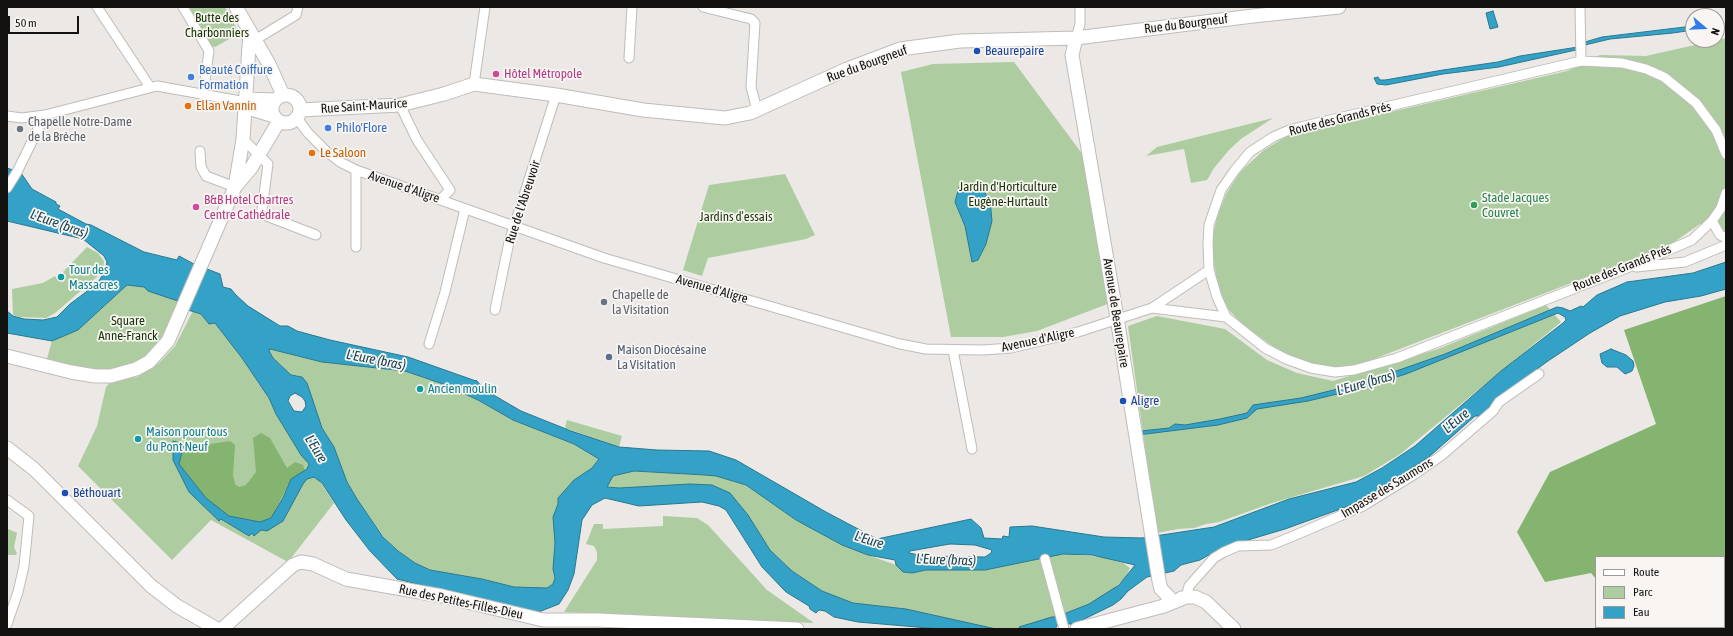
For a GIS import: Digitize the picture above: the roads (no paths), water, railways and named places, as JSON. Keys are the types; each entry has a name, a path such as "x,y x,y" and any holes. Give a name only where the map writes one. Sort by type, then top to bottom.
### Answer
{"main road":[{"path":"236,7 269,64 279,98"},
{"name":"Rue du Bourgneuf","path":"474,84 556,95 643,110 712,118 733,116 757,110 847,69 900,49 960,42 1076,38 1339,7"},
{"path":"7,356 95,376 111,376 136,370 149,362 168,341 235,187 243,139 252,36"},
{"name":"Avenue de Beaurepaire","path":"1076,38 1072,55 1117,318 1151,534 1163,595"},
{"name":"Rue Saint-Maurice","path":"299,114 400,105 420,101 474,84"},
{"path":"277,118 272,108 279,98"},
{"path":"279,98 295,98 298,102 299,114 288,123 246,103 279,98"},
{"path":"235,187 251,168 260,154 277,118"},
{"path":"7,448 34,469 151,586 177,606 217,629"},
{"name":"Rue des Petites-Filles-Dieu","path":"222,629 293,565 301,562 313,564 346,579 442,596 543,620 596,620 797,629"},
{"path":"1077,629 1137,612 1163,595 1195,597 1206,602 1234,629"}],"street":[{"path":"97,7 150,87"},
{"path":"182,7 209,51 203,95"},
{"path":"252,36 296,15 298,7"},
{"path":"474,84 485,7"},
{"path":"630,58 632,7"},
{"path":"703,7 751,19 755,23 751,87 757,110"},
{"path":"1076,38 1080,24 1080,7"},
{"path":"1580,7 1582,61"},
{"name":"Route des Grands Prés","path":"1726,154 1716,130 1696,103 1664,77 1646,69 1622,63 1582,61 1308,125 1289,130 1273,137 1250,152 1221,190 1209,225 1209,270 1217,297 1226,317 1265,348 1286,360 1311,368 1335,372 1354,370 1397,358 1626,268 1692,240 1712,221 1721,208 1726,193"},
{"path":"7,116 22,118 45,115 150,87 167,87 246,103"},
{"name":"Rue de l'Abreuvoir","path":"495,310 509,242 556,95"},
{"path":"400,105 417,140 450,190 441,199"},
{"name":"Avenue d'Aligre","path":"299,114 308,133 326,151 340,162 356,170 604,258 900,344 926,349 983,350 1011,348 1078,332 1117,318 1152,308 1209,270"},
{"path":"7,188 17,172 45,115"},
{"path":"243,139 260,154 268,164 262,210 264,215 316,234"},
{"path":"200,152 201,167 206,176 235,187"},
{"path":"356,170 356,247"},
{"path":"429,344 445,292 465,209"},
{"path":"1712,221 1720,235 1726,238"},
{"path":"1626,268 1685,262 1726,245"},
{"name":"Avenue d'Aligre","path":"1152,308 1226,317"},
{"path":"953,350 972,449"},
{"name":"Impasse des Saumons","path":"1186,597 1189,586 1214,558 1224,552 1238,546 1271,544 1305,531 1363,506 1415,474 1442,455 1493,411 1499,402 1538,374"},
{"path":"7,500 29,516 24,566 18,592 7,624"},
{"path":"1044,559 1064,629"}],"water":[{"path":"1493,11 1498,27 1490,29 1486,13"},
{"path":"1685,27 1685,31 1610,39 1585,45 1576,50 1499,67 1443,74 1386,85 1377,84 1374,78 1378,77 1380,80 1385,80 1498,62 1520,56 1578,47 1585,42 1602,37"},
{"path":"7,168 21,173 32,189 56,202 56,204 60,206 58,209 86,224 91,225 144,252 177,260 179,256 194,264 220,274 223,287 231,289 248,306 280,326 288,326 297,331 330,340 408,357 476,380 485,390 521,411 571,431 619,447 657,450 709,451 736,460 826,512 877,539 971,519 981,528 984,538 1002,539 1003,536 1009,537 1010,527 1032,526 1104,537 1142,538 1214,527 1289,499 1356,482 1382,468 1415,446 1501,371 1563,323 1566,320 1565,317 1558,313 1406,374 1354,390 1308,401 1257,409 1247,418 1218,425 1146,434 1142,434 1141,431 1169,428 1175,424 1185,425 1220,419 1247,413 1253,405 1301,398 1362,383 1445,354 1557,307 1570,311 1581,306 1583,307 1597,295 1627,282 1693,273 1726,262 1726,289 1701,296 1665,302 1620,316 1590,333 1548,361 1496,399 1482,416 1475,416 1430,456 1375,493 1346,507 1285,529 1221,548 1200,560 1181,565 1174,571 1147,577 1128,591 1113,605 1074,624 1058,624 1055,629 1020,629 1019,627 1056,617 1089,604 1119,585 1135,565 1092,555 1063,554 985,570 926,570 912,573 903,572 896,565 895,560 868,555 842,545 796,520 746,485 716,476 634,471 613,476 607,487 619,488 690,484 712,485 730,493 748,515 770,550 792,571 822,591 853,603 906,609 996,629 940,629 858,622 834,617 825,611 819,610 816,613 810,609 809,606 786,592 762,567 726,510 719,506 702,502 639,506 605,498 592,505 582,520 574,574 568,590 559,604 536,613 397,579 370,551 346,520 322,483 314,477 307,479 303,484 283,521 267,531 261,530 254,536 252,533 249,536 221,519 219,521 189,492 173,460 173,441 184,444 179,464 206,498 229,516 260,522 271,518 283,498 291,479 307,469 309,464 301,455 276,414 269,398 242,358 215,323 209,324 201,314 188,310 190,305 148,291 144,287 127,285 78,330 52,341 7,333 7,311 13,316 24,319 43,320 57,317 70,304 98,283 105,270 107,262 104,256 83,239 7,221","holes":["270,349 322,362 405,371 443,384 478,400 513,420 574,444 599,459 592,468 574,480 558,498 558,504 553,517 555,543 553,569 555,578 553,584 547,588 514,587 482,579 430,570 415,563 398,551 383,537 347,482 334,447 322,428 307,383 302,377 291,375 273,358 269,351","295,393 302,397 305,401 306,406 302,412 294,411 288,401 290,396","950,544 975,545 992,550 991,553 985,557 924,556 909,553 910,551"]},
{"path":"972,183 980,186 990,200 992,221 986,244 978,260 972,262 965,226 955,202 959,187"},
{"path":"1611,349 1626,355 1633,361 1634,366 1632,371 1625,374 1617,367 1607,367 1602,363 1600,354"}],"place":[{"name":"Beaurepaire","path":"977,51"},
{"name":"Hôtel Métropole","path":"496,74"},
{"name":"Beauté Coiffure Formation","path":"191,77"},
{"name":"Ellan Vannin","path":"188,106"},
{"name":"Philo'Flore","path":"328,128"},
{"name":"Chapelle Notre-Dame de la Brèche","path":"20,129"},
{"name":"Le Saloon","path":"312,153"},
{"name":"Stade Jacques Couvret","path":"1474,205"},
{"name":"B&B Hotel Chartres Centre Cathédrale","path":"196,207"},
{"name":"Tour des Massacres","path":"61,277"},
{"name":"Chapelle de la Visitation","path":"604,302"},
{"name":"Maison Diocésaine La Visitation","path":"609,357"},
{"name":"Ancien moulin","path":"420,389"},
{"name":"Aligre","path":"1123,401"},
{"name":"Maison pour tous du Pont Neuf","path":"138,439"},
{"name":"Béthouart","path":"65,493"}],"park label":[{"name":"Butte des Charbonniers","path":"217,26"},
{"name":"Jardin d'Horticulture Eugène-Hurtault","path":"1008,194"},
{"name":"Jardins d’essais","path":"736,217"},
{"name":"Square Anne-Franck","path":"128,328"}],"water label":[{"name":"L'Eure (bras)","path":"59,224"},
{"name":"L'Eure (bras)","path":"376,360"},
{"name":"L'Eure (bras)","path":"1366,383"},
{"name":"L'Eure","path":"1456,421"},
{"name":"L'Eure","path":"316,449"},
{"name":"L'Eure","path":"869,540"},
{"name":"L'Eure (bras)","path":"946,560"}]}
